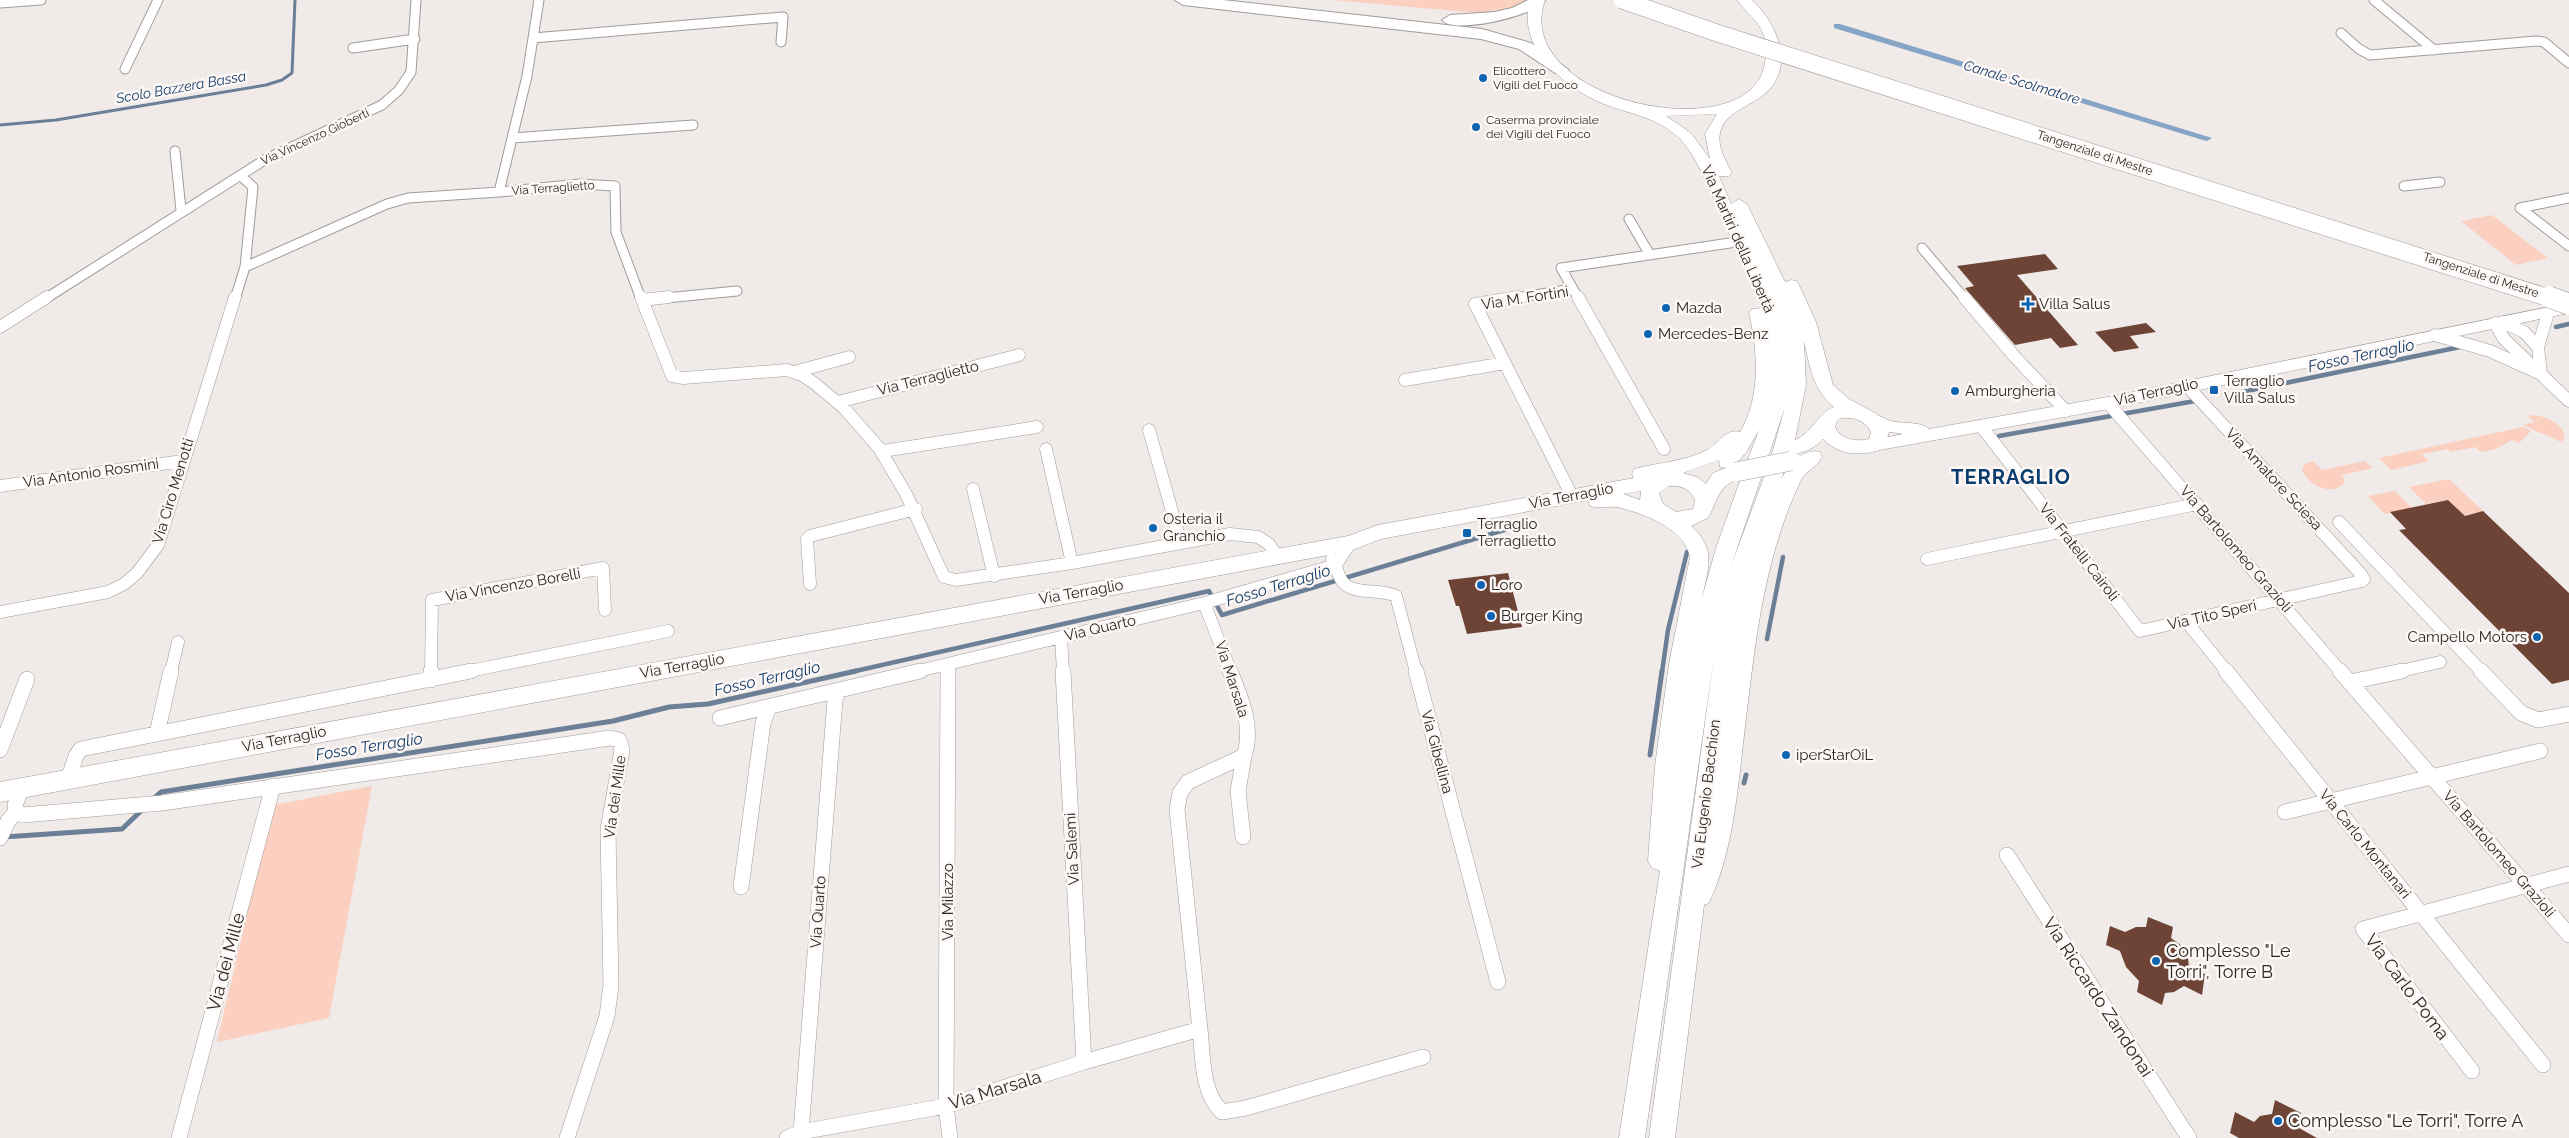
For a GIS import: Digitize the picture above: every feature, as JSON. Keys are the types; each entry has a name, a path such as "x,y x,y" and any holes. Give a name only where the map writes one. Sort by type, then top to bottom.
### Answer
{"highway":[{"path":"1188,0 1482,34 1525,46 1561,70"},
{"path":"1253,0 1446,20 1505,15 1522,10 1537,1"},
{"name":"Tangenziale di Mestre","path":"1622,0 1726,36 2569,304"},
{"name":"Tangenziale di Mestre","path":"1648,0 2569,292"}],"main road":[{"path":"1537,1 1533,16 1536,34 1544,50 1561,70 1591,92 1638,109 1687,113 1715,110 1737,104 1755,93 1765,84 1775,59 1772,38 1768,28 1744,0"},
{"name":"Via Martiri della Libertà","path":"1724,188 1713,148 1712,132 1719,118 1737,104"},
{"name":"Via Martiri della Libertà","path":"1638,109 1661,118 1683,132 1698,150 1724,188 1779,290 1794,332 1798,352 1798,389 1793,452"},
{"path":"1724,188 1734,240 1760,320 1765,343 1765,374 1762,399 1754,422 1739,450 1746,463"},
{"path":"1724,188 1748,205 1797,298 1812,336 1818,370 1826,390 1838,401 1863,415 1880,432 1878,441 1866,447 1842,444 1833,439 1826,425 1830,416 1837,412 1863,415"},
{"name":"Via Martiri della Libertà","path":"1734,240 1771,311 1781,357 1778,400 1746,463"},
{"name":"Via Terraglio","path":"1863,415 1887,426 1942,432 1987,433 2066,411 2114,409 2187,386 2569,308"},
{"path":"1572,496 1583,488 1592,485 1693,463 1720,452 1736,434 1765,374"},
{"name":"Via Terraglio","path":"1793,452 1810,441 1826,425"},
{"name":"Via Terraglio","path":"11,790 1277,556 1336,566 1357,541 1378,532 1667,479 1793,452 1866,447 1942,432"},
{"path":"1687,938 1714,859 1727,788 1746,631 1756,577 1778,510 1793,475 1793,452"},
{"name":"Via Eugenio Bacchion","path":"1662,1138 1730,612 1744,555 1771,482 1793,452"},
{"name":"Via Terraglio","path":"1705,500 1720,478 1746,463"},
{"name":"Via Eugenio Bacchion","path":"1632,1138 1710,610 1746,463"},
{"path":"1662,930 1660,862 1666,766 1680,664 1700,550 1692,537 1663,515 1652,505 1649,497 1651,488 1667,479 1694,485 1705,500 1704,509 1696,517 1681,520 1663,515"},
{"name":"Via Terraglio","path":"1357,541 1381,540 1609,500 1632,503 1663,515"}],"street":[{"path":"0,3 41,0"},
{"path":"125,69 158,0"},
{"name":"Via Vincenzo Gioberti","path":"0,327 181,210 266,158 382,105 399,90 411,72 415,39 416,0"},
{"name":"Via Terraglietto","path":"540,0 499,192 580,184 615,186 616,232 667,368 672,376 683,378 787,370 798,372 848,358"},
{"path":"2374,0 2434,50"},
{"path":"533,38 782,17 781,42"},
{"path":"2341,33 2359,49 2370,55 2540,41 2569,63"},
{"path":"353,48 415,39"},
{"path":"512,138 693,125"},
{"path":"175,151 181,210"},
{"name":"Via Ciro Menotti","path":"0,612 93,596 121,586 149,560 158,545 245,267 253,188 240,175"},
{"path":"2404,186 2440,182"},
{"path":"245,267 388,204 408,198 499,192"},
{"path":"2569,198 2520,208 2569,246"},
{"path":"1630,219 1650,255"},
{"path":"1573,289 1561,268 1734,240"},
{"path":"1922,248 2014,356 2066,411"},
{"name":"Via M. Fortini","path":"1572,496 1475,304 1573,289 1664,449"},
{"path":"642,300 738,291"},
{"path":"2541,374 2538,347 2548,313"},
{"path":"2499,322 2524,332 2538,347"},
{"path":"2499,322 2504,339 2569,401"},
{"path":"2435,335 2498,353 2541,374"},
{"name":"Via Terraglietto","path":"838,402 1019,355"},
{"path":"1406,380 1505,363"},
{"path":"798,372 838,402 883,451 916,509 944,577 956,580 994,576 1230,534 1247,533 1266,540 1273,545 1277,556"},
{"name":"Via Amatore Sciesa","path":"2187,386 2360,573"},
{"name":"Via Bartolomeo Grazioli","path":"2114,409 2569,935"},
{"path":"883,451 1037,427"},
{"path":"1149,430 1181,543"},
{"name":"Via Fratelli Cairoli","path":"1987,433 2140,631"},
{"path":"1046,449 1072,563"},
{"name":"Via Antonio Rosmini","path":"0,486 183,461"},
{"path":"973,489 994,576"},
{"path":"1927,559 2197,504"},
{"path":"810,584 807,539 810,536 916,509"},
{"path":"2339,522 2521,713 2538,720 2569,714"},
{"name":"Via Quarto","path":"720,718 948,666 1061,637 1206,605 1222,598 1336,566"},
{"name":"Via Gibellina","path":"1336,566 1349,588 1381,589 1396,596 1498,982"},
{"name":"Via Vincenzo Borelli","path":"431,680 432,600 603,568 605,610"},
{"name":"Via Tito Speri","path":"2140,631 2362,581 2364,579 2360,573"},
{"name":"Via Marsala","path":"1206,605 1243,703 1249,741 1244,756 1238,791 1243,837"},
{"name":"Via Carlo Montanari","path":"2186,621 2543,1065"},
{"path":"68,780 76,756 81,749 668,631"},
{"name":"Via Salemi","path":"1061,637 1084,1062"},
{"path":"157,734 178,642"},
{"path":"2350,682 2440,662"},
{"name":"Via Milazzo","path":"948,666 946,1106 950,1138"},
{"path":"0,750 27,679"},
{"name":"Via Quarto","path":"794,1135 834,700 838,692"},
{"path":"741,887 763,723 770,707"},
{"name":"Via dei Mille","path":"16,812 23,816 162,803 610,738 619,740 622,750 608,830 611,985 607,1016 567,1138"},
{"path":"2285,812 2540,751"},
{"path":"1244,756 1188,782 1180,793 1179,802 1178,820 1200,1029 1210,1095 1214,1107 1222,1112 1246,1108 1423,1057"},
{"name":"Via dei Mille","path":"179,1138 273,786"},
{"path":"2,832 16,812 11,790"},
{"name":"Via Riccardo Zandonai","path":"2007,855 2189,1138"},
{"name":"Via Carlo Poma","path":"2472,1071 2363,929 2527,887 2569,874"},
{"name":"Via Marsala","path":"794,1135 946,1106 1084,1062 1200,1029"}],"shaded area":[{"path":"1333,0 1527,0 1514,8 1479,13"},
{"path":"2492,215 2548,258 2516,265 2461,221"},
{"path":"2536,415 2559,425 2565,438 2561,442 2523,425 2535,422 2528,416"},
{"path":"2523,427 2531,431 2519,443 2512,440 2496,449 2481,452 2475,447 2451,452 2448,449 2422,454 2429,461 2391,470 2379,458"},
{"path":"2313,461 2322,470 2365,461 2372,468 2342,475 2345,482 2340,487 2327,489 2309,480 2302,469 2305,464"},
{"path":"2449,479 2483,511 2465,516 2448,500 2426,504 2409,487"},
{"path":"2395,491 2412,508 2384,514 2368,496"},
{"path":"372,786 329,1018 217,1042 273,805"}],"building":[{"name":"Villa Salus","path":"2045,254 2058,269 2017,275 2078,345 2060,348 2051,338 2015,345 1965,288 1974,286 1957,266"},
{"path":"2146,323 2156,332 2130,336 2139,348 2114,352 2095,332"},
{"path":"2448,500 2465,516 2483,511 2569,593 2569,680 2552,684 2399,530 2406,529 2390,512"},
{"path":"1508,573 1522,627 1467,634 1459,606 1456,606 1448,580"},
{"name":"Complesso \"Le Torri\", Torre B","path":"2148,917 2173,927 2171,938 2182,946 2188,958 2189,967 2205,974 2202,995 2184,986 2174,992 2165,993 2162,1005 2137,992 2139,981 2126,967 2120,951 2106,945 2110,926 2125,932 2136,927 2146,927"},
{"name":"Complesso \"Le Torri\", Torre A","path":"2275,1100 2301,1113 2299,1128 2317,1138 2239,1138 2230,1133 2235,1112 2254,1122 2260,1116 2272,1114"}],"waterway":[{"name":"Scolo Bazzera Bassa","path":"0,125 56,120 266,85 282,80 292,73 295,0"},
{"name":"Canale Scolmatore","path":"1837,26 2207,138"},
{"name":"Fosso Terraglio","path":"2556,327 2569,324"},
{"name":"Fosso Terraglio","path":"2237,393 2460,347"},
{"name":"Fosso Terraglio","path":"1999,436 2195,401"},
{"name":"Fosso Terraglio","path":"851,672 1209,591 1222,615 1524,524"},
{"name":"Fosso Terraglio","path":"1662,672 1668,630 1687,552"},
{"name":"Fosso Terraglio","path":"1767,639 1783,557"},
{"name":"Fosso Terraglio","path":"152,800 161,792 613,721 669,707 708,704 856,671"},
{"name":"Fosso Terraglio","path":"1650,755 1662,671"},
{"name":"Fosso Terraglio","path":"1744,783 1746,775"},
{"name":"Fosso Terraglio","path":"4,837 122,829 143,809"}],"place":[{"name":"Elicottero Vigili del Fuoco","path":"1483,78"},
{"name":"Caserma provinciale dei Vigili del Fuoco","path":"1476,127"},
{"name":"Villa Salus","path":"2028,304"},
{"name":"Mazda","path":"1666,308"},
{"name":"Mercedes-Benz","path":"1648,334"},
{"name":"Terraglio Villa Salus","path":"2214,390"},
{"name":"Amburgheria","path":"1955,391"},
{"name":"Osteria il Granchio","path":"1153,528"},
{"name":"Terraglio Terraglietto","path":"1467,533"},
{"name":"Loro","path":"1481,585"},
{"name":"Burger King","path":"1491,616"},
{"name":"Campello Motors","path":"2537,637"},
{"name":"iperStarOiL","path":"1786,755"},
{"name":"Complesso \"Le Torri\", Torre B","path":"2156,961"},
{"name":"Complesso \"Le Torri\", Torre A","path":"2278,1121"}],"district":[{"name":"TERRAGLIO","path":"2011,477"}]}
